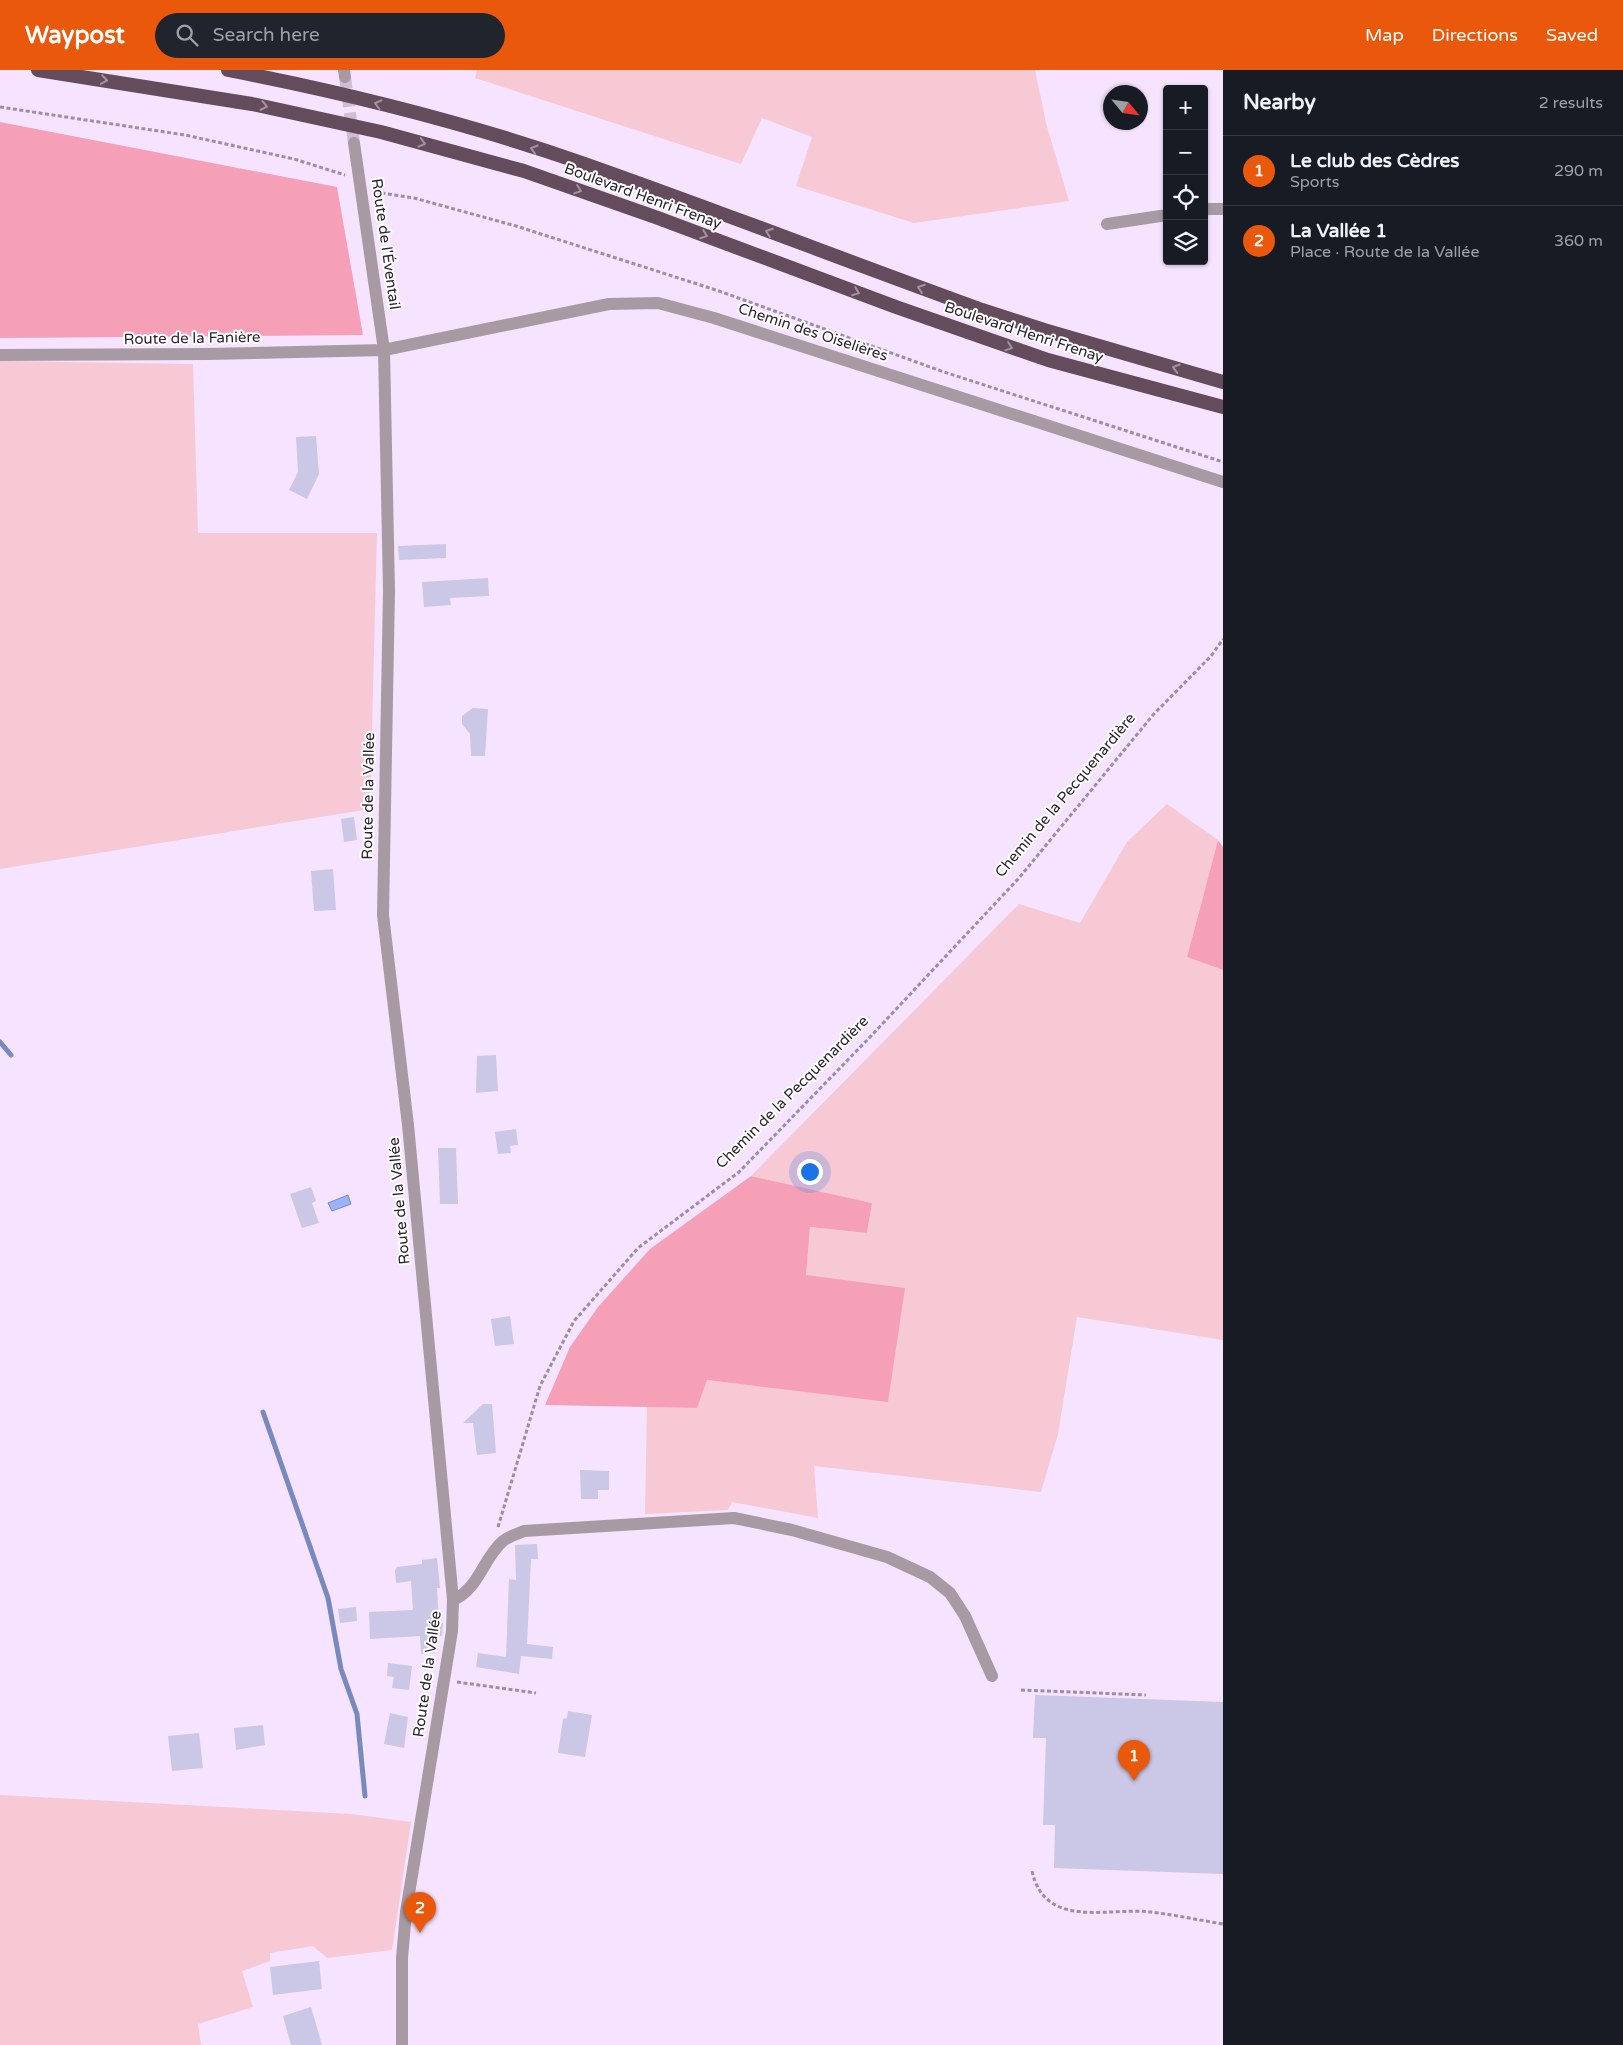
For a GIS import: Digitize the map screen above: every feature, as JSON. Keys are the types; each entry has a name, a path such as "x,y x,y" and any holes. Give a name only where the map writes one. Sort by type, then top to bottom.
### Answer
{"highway":[{"name":"Boulevard Henri Frenay","path":"38,70 252,104 381,132 524,171 658,218 896,307 1048,360 1223,407"},
{"name":"Boulevard Henri Frenay","path":"228,70 297,83 444,121 581,163 991,313 1223,382"}],"street":[{"name":"Route de l'Éventail","path":"354,143 384,350"},
{"path":"1208,209 1223,209"},
{"path":"1107,224 1163,216"},
{"name":"Chemin des Oiselières","path":"384,350 609,304 658,303 724,321 1223,482"},
{"name":"Route de la Fanière","path":"0,355 384,350"},
{"name":"Route de la Vallée","path":"384,350 389,590 382,915 408,1125 453,1600 452,1631 406,1912 402,1958 402,2045"},
{"path":"453,1600 463,1596 476,1580 489,1556 504,1540 524,1531 734,1518 792,1530 888,1557 930,1577 950,1593 965,1616 992,1676"}],"path":[{"path":"0,106 185,135 294,159 361,185 525,229 718,291 944,372 1223,462"},
{"name":"Chemin de la Pecquenardière","path":"498,1528 540,1386 574,1320 638,1248 739,1172 871,1036 1019,878 1153,715 1211,656 1223,639"},
{"path":"444,1680 536,1693"},
{"path":"1021,1690 1146,1696"},
{"path":"1032,1871 1039,1893 1054,1906 1078,1912 1150,1912 1223,1924"}],"shaded area":[{"path":"477,70 1035,70 1046,123 1069,201 914,223 796,186 812,137 762,118 741,164 475,78"},
{"path":"0,122 337,187 363,335 0,338"},
{"path":"0,361 193,364 198,533 377,533 370,809 0,869"},
{"path":"1167,804 1218,840 1187,957 1223,970 1223,1340 1077,1317 1058,1434 1041,1492 814,1466 818,1518 732,1502 728,1510 645,1514 647,1407 697,1408 706,1380 888,1401 806,1275 810,1227 867,1233 872,1203 751,1176 1019,904 1080,923 1127,842"},
{"path":"1218,840 1223,847 1223,970 1187,957"},
{"path":"751,1176 872,1203 867,1233 810,1227 806,1275 905,1288 888,1402 707,1380 697,1408 545,1405 570,1347 598,1307 650,1249"},
{"path":"0,1795 351,1814 411,1822 392,1950 327,1958 313,1946 270,1953 270,1961 242,1971 253,2007 198,2024 201,2045 0,2045"}],"water":[{"path":"348,1195 351,1204 332,1211 328,1203"}],"building":[{"path":"316,436 319,474 307,499 289,490 298,472 296,437"},
{"path":"446,544 446,558 399,560 398,546"},
{"path":"488,578 489,596 450,598 451,605 424,607 422,582"},
{"path":"473,708 488,709 485,756 471,756 470,734 462,724 462,716"},
{"path":"354,817 357,840 344,842 341,819"},
{"path":"333,869 336,910 314,911 311,871"},
{"path":"496,1055 498,1091 476,1093 477,1056"},
{"path":"516,1129 518,1145 510,1146 511,1153 498,1154 495,1132"},
{"path":"438,1148 456,1148 458,1204 440,1204"},
{"path":"311,1187 316,1201 312,1203 319,1223 302,1228 290,1194"},
{"path":"510,1316 514,1344 495,1346 491,1319"},
{"path":"483,1404 492,1404 496,1453 477,1455 473,1423 463,1423"},
{"path":"580,1470 609,1471 609,1490 598,1490 598,1499 581,1499"},
{"path":"537,1544 538,1559 531,1559 527,1644 553,1647 552,1659 521,1656 519,1674 476,1667 478,1653 506,1657 509,1579 516,1580 515,1545"},
{"path":"437,1558 440,1588 437,1588 439,1623 443,1623 442,1636 434,1637 435,1653 421,1654 420,1636 370,1639 369,1612 413,1610 411,1581 396,1583 395,1570 397,1567 422,1564 422,1560"},
{"path":"356,1607 357,1621 340,1623 338,1609"},
{"path":"388,1663 412,1666 409,1690 392,1688 394,1677 387,1676"},
{"path":"1035,1695 1223,1702 1223,1874 1054,1868 1055,1825 1043,1825 1046,1738 1033,1738"},
{"path":"568,1711 592,1715 585,1757 558,1753 563,1719 567,1718"},
{"path":"390,1713 408,1717 404,1748 384,1744"},
{"path":"263,1725 265,1745 236,1750 234,1728"},
{"path":"199,1733 203,1768 172,1771 168,1736"},
{"path":"319,1961 322,1989 273,1995 270,1967"},
{"path":"311,2007 322,2045 291,2045 283,2016"}],"waterway":[{"path":"0,1042 11,1055"},
{"path":"263,1412 328,1598 341,1669 357,1714 365,1796"}],"tunnel":[{"path":"345,77 354,143"}],"place":[{"name":"Le club des Cèdres","path":"1134,1781"},
{"name":"La Vallée 1","path":"420,1933"}]}
